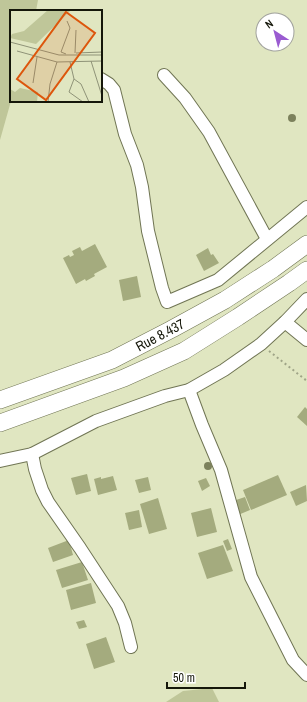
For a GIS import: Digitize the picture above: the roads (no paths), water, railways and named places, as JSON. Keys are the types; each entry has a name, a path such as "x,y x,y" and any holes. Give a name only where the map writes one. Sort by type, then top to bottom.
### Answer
{"main road":[{"name":"Rue 8.437","path":"0,400 112,360 225,300 307,244"},
{"name":"Rue 8.437","path":"0,423 124,378 184,351 244,313 307,270"}],"street":[{"path":"164,75 185,98 209,132 267,239"},
{"path":"102,80 109,84 114,90 125,134 142,187 148,230 162,288 167,302 218,280 307,207"},
{"path":"0,462 32,454 96,422 165,396 189,390 224,370 261,344 307,299"},
{"path":"285,322 307,340"},
{"path":"189,390 221,470 251,577 293,660 307,675"},
{"path":"32,454 34,469 48,502 118,606 125,623 130,647"}]}
